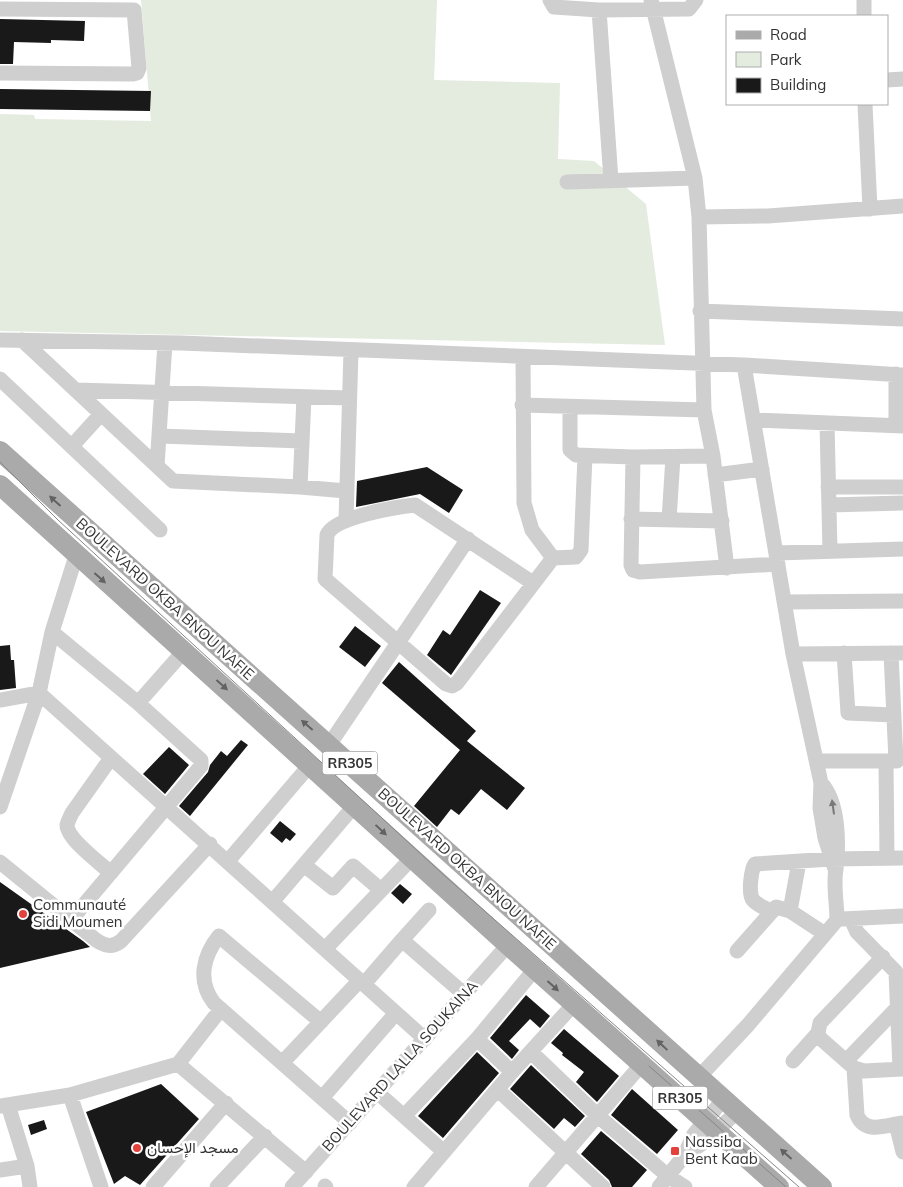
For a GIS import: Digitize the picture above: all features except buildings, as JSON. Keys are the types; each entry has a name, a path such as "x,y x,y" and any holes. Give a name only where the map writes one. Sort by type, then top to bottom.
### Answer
{"main road":[{"name":"BOULEVARD OKBA BNOU NAFIE","path":"0,451 698,1078 822,1187"},
{"name":"BOULEVARD OKBA BNOU NAFIE","path":"0,485 76,556 355,805 508,946 779,1187"}],"street":[{"path":"550,0 554,7 599,10 652,5 689,9 696,0"},
{"path":"864,0 864,15"},
{"path":"652,5 695,178 704,410 713,456 727,568"},
{"path":"0,9 128,8 134,10 139,68 137,73 133,74 0,72"},
{"path":"599,10 611,180"},
{"path":"888,80 903,80"},
{"path":"865,105 870,209"},
{"path":"567,182 695,178"},
{"path":"698,218 768,216 903,206"},
{"path":"700,311 903,319"},
{"path":"0,340 165,343 701,363 899,374 899,426 754,420"},
{"path":"22,340 169,478 177,481 346,491"},
{"path":"158,466 165,343"},
{"path":"346,520 351,351"},
{"path":"523,357 524,503 532,530 553,558"},
{"path":"744,365 793,654 821,783 830,792 834,804 835,862 844,919 900,972 897,1008 902,1069 864,1071 850,1065 820,1038 818,1033"},
{"path":"0,379 160,530"},
{"path":"76,390 349,398"},
{"path":"300,487 304,397"},
{"path":"522,405 570,408 704,410"},
{"path":"570,408 570,450 576,455 633,458 713,456"},
{"path":"72,446 101,414"},
{"path":"827,423 830,551"},
{"path":"160,436 301,441"},
{"path":"533,583 415,505 346,520 329,530 327,535 325,579 398,640 446,684 452,686 553,558 576,557 581,550 585,456"},
{"path":"669,520 673,457"},
{"path":"633,458 631,519 631,565 633,570 640,572 727,568 830,551 903,549"},
{"path":"715,475 762,470"},
{"path":"828,487 903,487"},
{"path":"828,505 903,503"},
{"path":"631,519 722,520"},
{"path":"329,745 398,640 468,539"},
{"path":"0,807 40,693 52,632 76,556"},
{"path":"785,602 903,600"},
{"path":"52,632 138,703 201,760 201,766 72,920"},
{"path":"138,703 184,651"},
{"path":"844,653 848,713 893,715"},
{"path":"793,654 897,653 893,715 895,761 887,858"},
{"path":"0,700 40,693"},
{"path":"40,693 425,1039"},
{"path":"111,873 74,840 67,824 72,813 112,758"},
{"path":"817,761 895,761"},
{"path":"228,861 310,765"},
{"path":"273,901 355,805"},
{"path":"0,862 102,944 107,946 116,944 210,844"},
{"path":"325,949 412,858"},
{"path":"771,911 754,902 751,897 752,869 755,864 903,858"},
{"path":"790,911 799,862"},
{"path":"304,865 333,888 352,866 380,890"},
{"path":"737,950 771,911 780,906 825,934"},
{"path":"282,1064 429,910"},
{"path":"698,1078 748,1025 825,934 844,919 903,916"},
{"path":"321,1022 219,936 207,951 205,969 207,992 221,1009 350,1123"},
{"path":"402,940 464,994"},
{"name":"BOULEVARD LALLA SOUKAINA","path":"292,1187 508,946"},
{"path":"793,1061 818,1033 820,1023 883,957"},
{"path":"405,1115 477,1039 534,969"},
{"path":"414,1187 512,1072 574,1004"},
{"path":"897,1008 850,1065 856,1115 860,1122 868,1128 900,1124 903,1152"},
{"path":"30,1187 27,1166 4,1106 70,1095 178,1064 221,1009"},
{"path":"322,1098 396,1013"},
{"path":"477,1039 512,1072"},
{"path":"531,1052 664,1182 685,1187"},
{"path":"178,1064 306,1172"},
{"path":"536,1187 641,1065"},
{"path":"498,1090 604,1187"},
{"path":"378,1092 443,1151"},
{"path":"70,1095 98,1186"},
{"path":"153,1187 226,1103"},
{"path":"664,1182 684,1156 730,1106"},
{"path":"218,1187 265,1136"},
{"path":"0,1170 27,1166"}],"green space":[{"path":"141,0 437,0 434,80 560,83 558,159 594,161 646,204 665,345 0,331 0,114 34,115 35,119 151,121"}],"tram line":[{"path":"0,462 58,520 446,877 799,1187"},
{"path":"649,1066 786,1187"}],"place":[{"name":"Communauté Sidi Moumen","path":"23,914"},
{"name":"مسجد الإحسان","path":"137,1148"},
{"name":"Nassiba Bent Kaab","path":"675,1151"}]}
